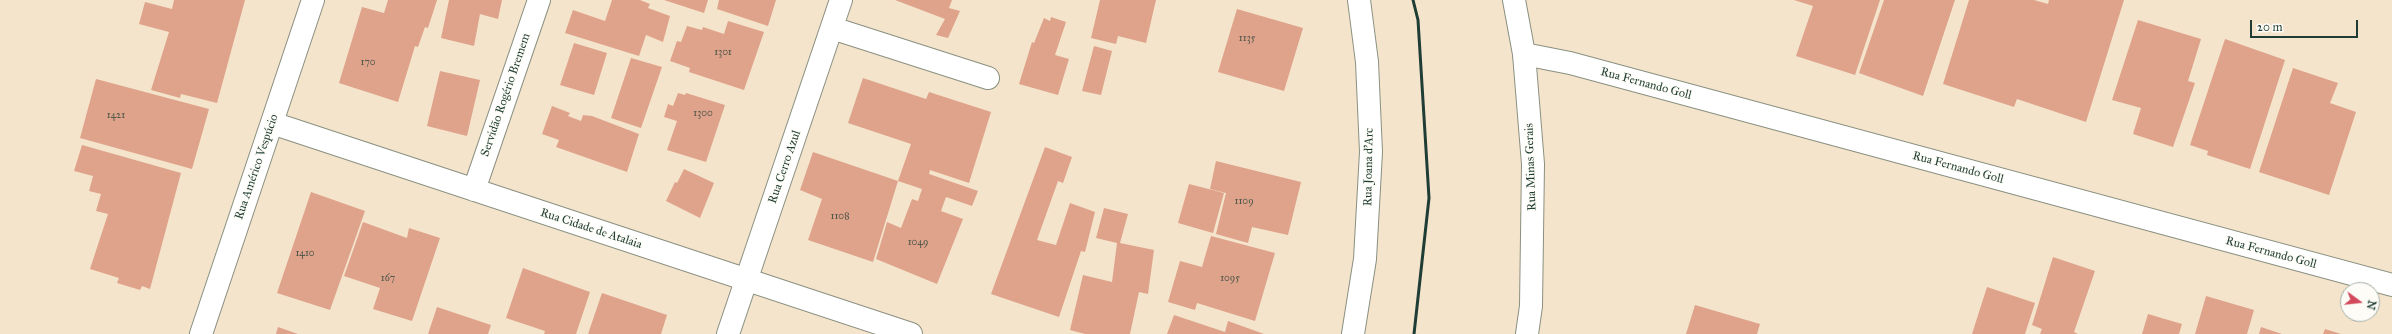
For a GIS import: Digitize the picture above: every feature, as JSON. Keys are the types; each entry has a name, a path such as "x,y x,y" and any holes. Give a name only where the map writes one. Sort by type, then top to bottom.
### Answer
{"street":[{"name":"Rua Américo Vespúcio","path":"201,334 314,0"},
{"name":"Servidão Rogério Bremem","path":"474,190 539,0"},
{"name":"Rua Cerro Azul","path":"728,334 841,0"},
{"name":"Rua Joana d'Arc","path":"1353,334 1365,258 1371,152 1367,62 1359,0"},
{"name":"Rua Minas Gerais","path":"1514,0 1524,54 1533,164 1531,306 1527,334"},
{"path":"832,28 988,78"},
{"name":"Rua Fernando Goll","path":"1524,54 1570,63 2392,285"},
{"name":"Rua Cidade de Atalaia","path":"272,123 911,334"}],"building":[{"path":"174,0 245,0 217,103 181,94 180,98 151,90 169,32 139,24 145,2 172,9"},
{"path":"388,0 437,0 428,28 425,27 418,47 415,46 398,102 339,83 362,7 384,13"},
{"path":"449,0 502,0 498,19 480,14 474,46 441,38"},
{"path":"612,0 640,0 650,4 648,8 670,16 663,42 646,35 639,56 565,33 573,10 605,21"},
{"path":"664,0 708,0 704,13"},
{"path":"719,0 776,0 768,26 717,9"},
{"path":"895,0 952,0 949,8 960,11 948,38 936,35 945,19"},
{"path":"1100,0 1156,0 1146,43 1118,36 1116,44 1091,38"},
{"path":"1794,0 1880,0 1855,75 1796,56 1813,6"},
{"path":"1884,0 1955,0 1923,96 1859,73"},
{"path":"1969,0 2034,0 2048,4 2049,0 2124,0 2086,122 2017,99 2014,107 1943,84"},
{"path":"1237,9 1303,28 1284,91 1218,72"},
{"path":"1051,17 1066,22 1055,55 1069,59 1058,95 1019,84 1032,42 1034,43 1044,18 1050,21"},
{"path":"2138,20 2201,39 2188,81 2195,83 2173,147 2133,134 2141,108 2112,100"},
{"path":"728,21 764,32 744,90 689,72 690,68 670,61 677,41 681,42 687,26 702,30 703,27 724,34"},
{"path":"2225,39 2285,60 2250,169 2207,155 2208,151 2190,145"},
{"path":"574,43 607,53 594,95 560,85"},
{"path":"1094,46 1112,51 1101,95 1082,91"},
{"path":"631,58 662,67 641,128 611,118"},
{"path":"2293,68 2338,83 2330,103 2356,112 2329,195 2259,172"},
{"path":"440,71 480,80 467,136 427,126"},
{"path":"863,78 926,99 929,92 991,112 969,183 930,170 929,174 978,191 972,206 946,197 941,211 963,219 937,284 876,259 887,222 901,228 912,199 918,201 922,189 898,181 911,144 848,123"},
{"path":"96,79 209,109 192,169 80,138"},
{"path":"678,93 685,95 686,93 725,105 706,162 667,150 677,121 664,117 668,104 673,106"},
{"path":"552,106 570,113 568,116 581,121 583,115 592,116 639,134 627,172 556,147 559,140 542,134"},
{"path":"82,145 181,173 150,289 142,286 140,290 117,283 119,278 90,269 108,214 96,211 101,194 89,191 93,176 74,171"},
{"path":"1045,147 1072,157 1063,183 1058,181 1037,240 1056,245 1070,203 1095,212 1085,252 1081,251 1059,317 991,294"},
{"path":"813,152 898,181 873,262 808,240 822,199 800,190"},
{"path":"1216,161 1301,182 1288,235 1252,227 1248,243 1216,234 1226,193 1210,189"},
{"path":"684,169 714,183 700,218 666,201 675,182 677,183"},
{"path":"1189,184 1224,193 1213,233 1178,223"},
{"path":"311,192 365,211 330,310 277,293"},
{"path":"1104,208 1128,214 1120,243 1154,250 1148,294 1139,292 1130,334 1085,334 1070,330 1083,275 1112,282 1117,243 1096,238"},
{"path":"363,222 407,238 409,228 440,238 412,321 373,309 380,288 344,276"},
{"path":"1211,236 1275,253 1255,321 1197,303 1195,310 1168,302 1180,261 1202,267"},
{"path":"2053,257 2095,271 2074,332 2078,334 2040,334 2042,329 2032,325"},
{"path":"523,268 590,292 576,334 544,334 545,331 506,318"},
{"path":"1987,287 2035,303 2025,334 1972,334"},
{"path":"602,293 667,315 661,334 588,334"},
{"path":"2206,296 2254,310 2247,334 2195,334"},
{"path":"1695,305 1760,324 1757,334 1686,334"},
{"path":"437,307 491,325 488,334 428,334"},
{"path":"2148,314 2182,324 2179,334 2142,334"},
{"path":"1174,315 1225,332 1228,321 1264,334 1167,334"},
{"path":"278,327 298,334 276,334"},
{"path":"2261,327 2282,334 2259,334"},
{"path":"2325,329 2341,334 2323,334"}],"railway":[{"path":"1413,0 1418,20 1429,198 1414,334"}]}
